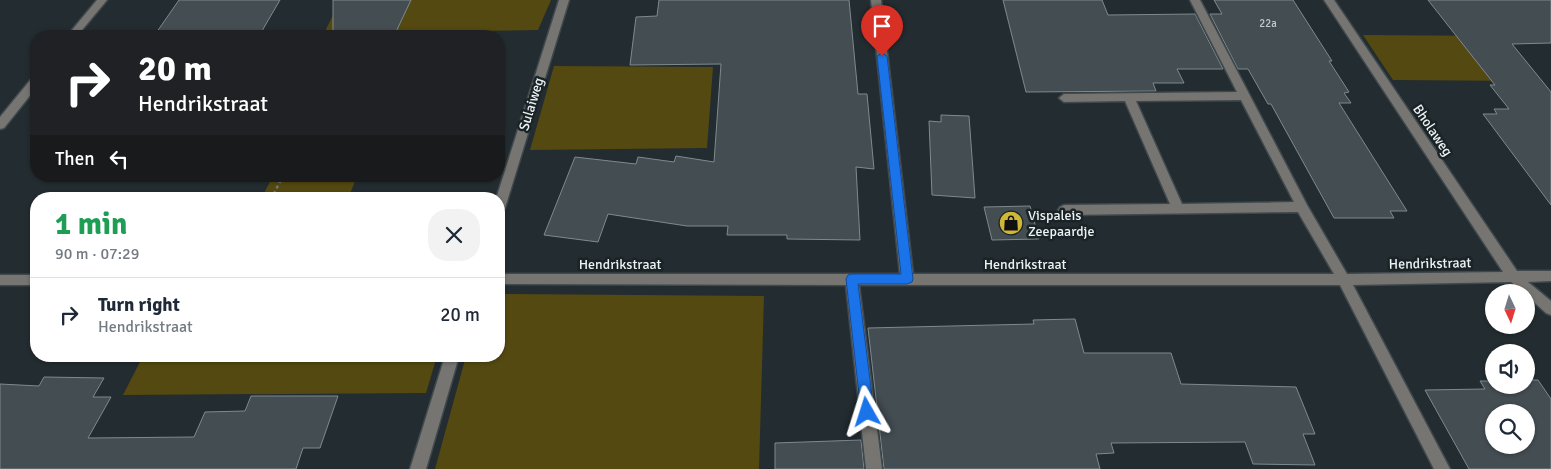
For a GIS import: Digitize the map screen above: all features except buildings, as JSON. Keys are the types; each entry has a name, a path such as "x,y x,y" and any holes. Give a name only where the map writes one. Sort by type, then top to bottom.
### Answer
{"street":[{"path":"77,30 102,0"},
{"name":"Sulaiweg","path":"504,192 564,0"},
{"path":"876,0 907,279"},
{"path":"1195,0 1302,207 1344,280 1442,469"},
{"name":"Bholaweg","path":"1329,0 1513,276 1551,309"},
{"path":"0,126 30,88"},
{"path":"1064,98 1246,96"},
{"path":"1129,97 1178,208"},
{"path":"1064,210 1302,207"},
{"name":"Hendrikstraat","path":"505,279 1344,280 1551,276"},
{"path":"852,279 874,469"},
{"path":"0,280 30,280"},
{"path":"418,469 450,362"}],"shaded area":[{"path":"341,0 551,0 538,30 326,30"},
{"path":"1363,35 1504,36 1540,81 1393,80"},
{"path":"554,66 713,67 707,148 530,150"},
{"path":"270,182 355,182 351,192 265,192"},
{"path":"505,294 764,296 759,469 435,469 464,362 505,362"},
{"path":"140,362 435,362 426,393 123,395"}],"place":[{"name":"Vispaleis Zeepaardje","path":"1011,223"}],"route":[{"path":"867,412 852,279 907,279 882,56"}]}
